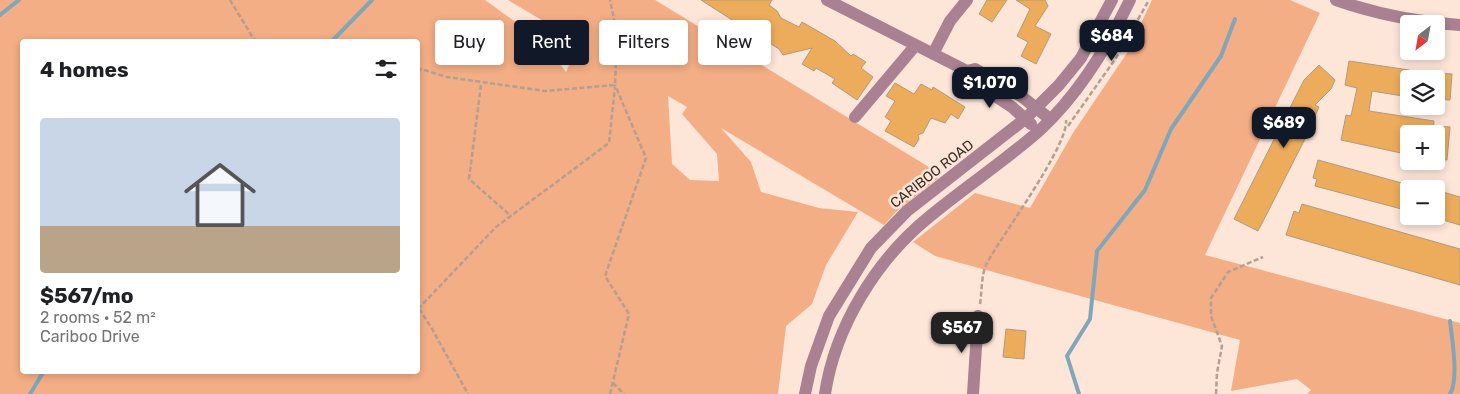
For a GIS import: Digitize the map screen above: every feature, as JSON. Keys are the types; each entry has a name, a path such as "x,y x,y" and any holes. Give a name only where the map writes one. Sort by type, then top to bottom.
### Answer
{"street":[{"path":"828,0 847,5 914,46 967,71 975,69 1021,96 1050,119"},
{"path":"932,54 950,21 967,0"},
{"name":"CARIBOO ROAD","path":"805,394 811,366 829,316 871,248 907,211 1026,119 1059,85 1080,58 1112,0"},
{"path":"825,394 832,363 847,326 860,298 887,259 927,218 1039,130 1081,86 1116,30 1130,0"},
{"path":"1336,0 1405,18 1460,25"},
{"path":"855,117 914,46"},
{"path":"967,71 970,79 1012,107 1039,130"},
{"path":"973,394 978,316"}],"path":[{"path":"230,0 253,39"},
{"path":"420,306 496,227 609,143 616,85 617,33 610,0"},
{"path":"420,70 448,77 545,91 616,85"},
{"path":"481,84 469,179 511,216"},
{"path":"610,394 629,314 605,276 646,158 616,85"},
{"path":"978,316 986,265 1054,155 1067,127"},
{"path":"1216,394 1217,372 1222,346 1211,316 1212,298 1228,272 1263,257"},
{"path":"420,311 468,394"},
{"path":"613,383 624,394"}],"shaded area":[{"path":"0,0 485,0 514,21 514,65 561,65 566,72 569,65 589,65 589,20 542,20 508,0 655,0 688,20 599,20 599,65 688,65 688,20 698,26 698,65 762,65 942,175 896,212 884,225 721,128 751,162 761,192 819,208 858,212 826,265 812,304 786,326 778,394 0,394","holes":["668,96 687,107 682,114 717,154 719,181 690,180 672,164"]},
{"path":"1152,0 1290,0 1320,13 1205,255 1460,323 1460,394 1307,394 1311,390 1297,379 1231,391 1240,340 935,256 913,242 975,193 1030,208 1073,133 1127,53"}],"building":[{"path":"701,0 772,0 769,5 777,11 781,18 799,27 802,22 835,41 851,56 853,54 866,62 861,68 873,77 857,100 832,83 835,79 816,68 814,71 802,64 812,48 783,55 779,49 771,44 771,20 732,20"},
{"path":"987,0 1007,0 992,22 979,14"},
{"path":"1016,0 1045,0 1048,6 1035,26 1051,34 1036,64 1021,56 1028,42 1017,36 1030,9"},
{"path":"1349,61 1409,70 1400,70 1400,96 1372,91 1369,111 1434,121 1434,125 1400,125 1400,153 1341,140 1346,115 1351,116 1357,88 1345,85"},
{"path":"1319,65 1335,80 1331,89 1315,105 1319,107 1304,141 1258,231 1234,219 1304,80"},
{"path":"1445,74 1452,74 1450,100 1445,100"},
{"path":"895,83 914,94 921,84 932,90 933,87 965,107 958,119 951,114 945,123 931,118 923,133 918,135 919,139 914,147 885,131 891,121 885,117 895,101 886,96"},
{"path":"1445,127 1450,127 1447,160 1445,160"},
{"path":"1318,160 1400,183 1400,209 1315,186 1317,179 1313,178"},
{"path":"1445,193 1460,197 1460,225 1445,221"},
{"path":"1302,204 1460,249 1460,285 1286,235 1294,211 1299,213"},
{"path":"1006,329 1026,331 1024,359 1003,357"}],"waterway":[{"path":"0,15 19,0"},
{"path":"334,39 372,0"},
{"path":"1079,394 1067,356 1090,319 1097,251 1145,190 1171,129 1221,56 1235,19"},
{"path":"1450,321 1454,379 1450,394"},
{"path":"30,394 42,374"}]}
